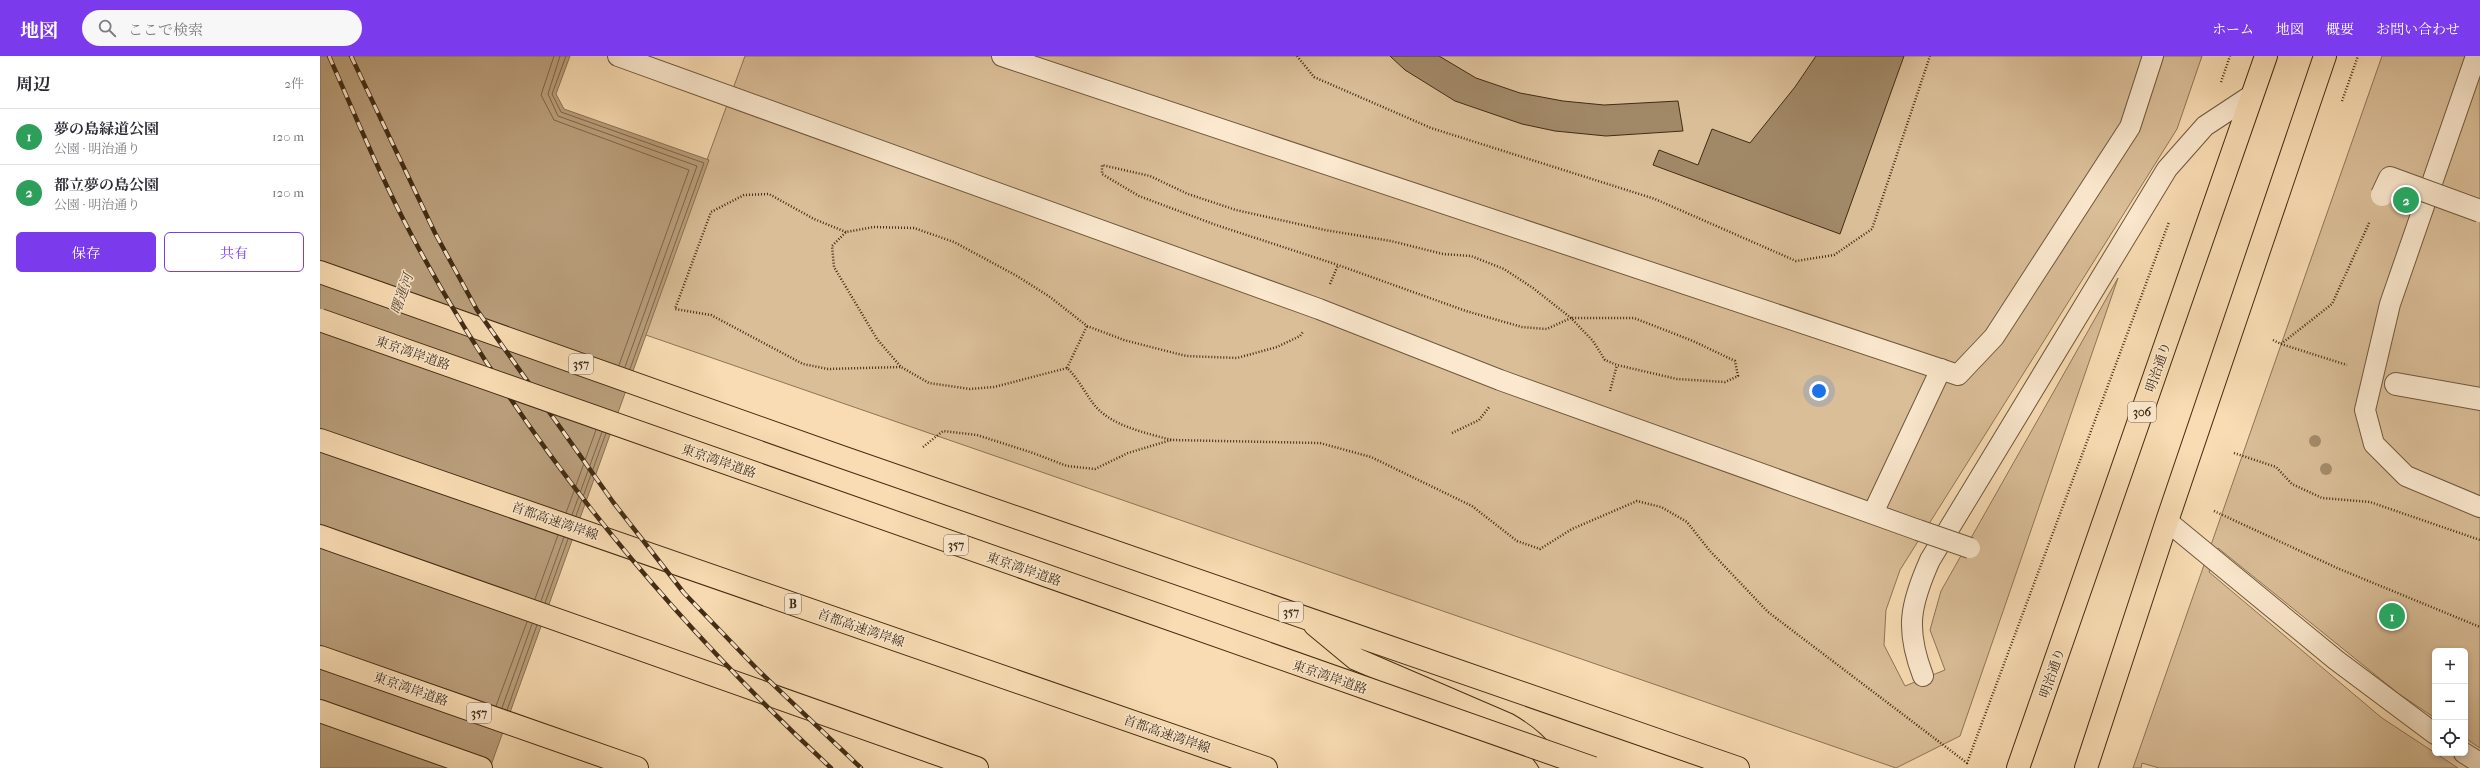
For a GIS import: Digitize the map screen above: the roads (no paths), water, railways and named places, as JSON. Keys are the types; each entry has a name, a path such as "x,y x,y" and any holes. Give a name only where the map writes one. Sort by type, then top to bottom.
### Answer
{"main road":[{"name":"明治通り","path":"2018,768 2266,56"},
{"path":"2086,768 2167,520 2325,56"},
{"name":"357","path":"320,272 842,457 1305,616 1738,768"},
{"name":"東京湾岸道路","path":"320,320 1593,768"},
{"name":"首都高速湾岸線","path":"320,440 1266,768"},
{"path":"320,536 977,768"},
{"path":"1305,616 1356,660 1507,724 1530,737 1548,760 1552,768"},
{"name":"東京湾岸道路","path":"320,657 638,768"},
{"path":"320,711 481,768"}],"street":[{"path":"2382,195 2390,178 2480,211"},
{"path":"2396,384 2480,399"}],"lane":[{"path":"618,56 1319,309 1500,380 1970,548"},
{"path":"1002,56 1958,375 1994,337 2130,127 2153,56"},
{"path":"2476,56 2390,304 2365,410 2374,444 2406,476 2480,507"},
{"path":"1923,676 1915,655 1910,625 1917,590 1930,560 2167,169 2205,126 2252,95"},
{"path":"1873,514 1941,369"},
{"path":"2167,520 2336,660 2432,732"},
{"path":"2468,756 2480,763"}],"water":[{"name":"曙運河","path":"320,56 570,56 556,94 564,109 709,160 490,768 320,768"}],"railway":[{"path":"329,56 379,170 412,236 454,310 499,382 548,452 599,519 654,585 711,648 770,709 831,768"},
{"path":"351,56 435,233 477,310 613,502 684,593 759,671 861,768"}],"place":[{"name":"都立夢の島公園","path":"2406,200"},
{"name":"夢の島緑道公園","path":"2392,616"}]}
